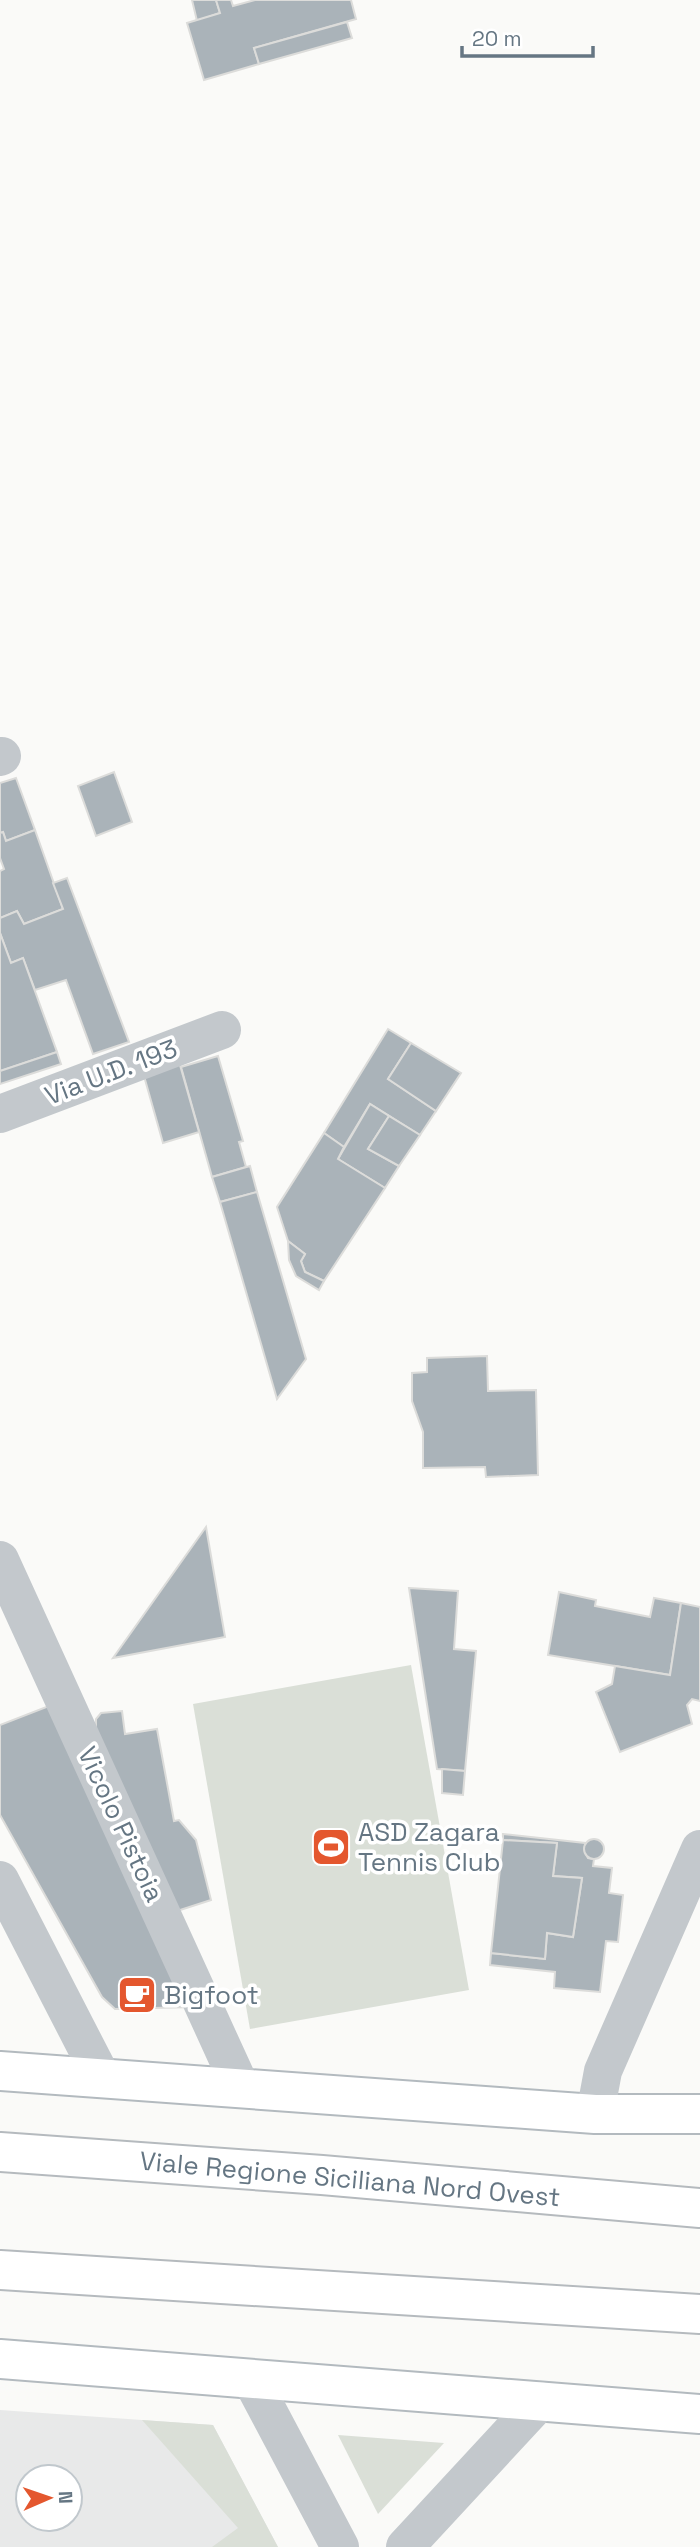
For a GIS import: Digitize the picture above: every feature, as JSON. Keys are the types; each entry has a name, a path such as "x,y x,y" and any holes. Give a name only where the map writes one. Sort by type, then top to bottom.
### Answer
{"street":[{"name":"Via U.D. 193","path":"0,1114 222,1030"},
{"name":"Vicolo Pistoia","path":"0,1560 241,2088"},
{"path":"595,2114 603,2071 700,1849"},
{"path":"0,1880 102,2078"},
{"path":"0,2071 595,2114 700,2115"},
{"name":"Viale Regione Siciliana Nord Ovest","path":"0,2152 322,2175 700,2208"},
{"path":"0,2270 700,2314"},
{"path":"0,2359 700,2414"},
{"path":"251,2379 340,2547"},
{"path":"405,2547 540,2401"},
{"path":"657,2411 700,2408"}],"shaded area":[{"name":"ASD Zagara Tennis Club","path":"411,1665 469,1990 250,2029 193,1704"},
{"path":"0,2410 213,2425 278,2547 0,2547"},
{"path":"142,2420 213,2425 278,2547 212,2547 238,2528"},
{"path":"338,2435 444,2443 378,2514"}],"building":[{"path":"192,0 216,0 220,13 197,21"},
{"path":"216,0 231,0 233,6 255,0 351,0 356,19 254,48 259,64 204,80 187,23 220,13"},
{"path":"347,22 352,38 259,64 254,48"},
{"path":"114,772 132,822 96,836 78,786"},
{"path":"16,778 35,830 6,841 3,832 0,833 0,783"},
{"path":"35,830 63,909 24,924 17,911 0,918 0,871 4,869 0,858 0,833 3,832 6,841"},
{"path":"67,878 129,1042 93,1054 66,980 35,990 23,958 11,963 0,933 0,918 17,911 24,924 63,909 53,883"},
{"path":"0,933 11,963 23,958 57,1052 0,1071"},
{"path":"388,1029 411,1043 388,1079 436,1111 420,1135 370,1104 344,1147 324,1133"},
{"path":"411,1043 461,1073 436,1111 388,1079"},
{"path":"57,1052 61,1064 0,1084 0,1071"},
{"path":"218,1056 243,1141 239,1142 246,1167 212,1177 181,1067"},
{"path":"178,1058 199,1132 163,1143 142,1069"},
{"path":"370,1104 389,1116 368,1149 399,1166 385,1188 338,1159"},
{"path":"389,1116 420,1135 399,1166 368,1149"},
{"path":"324,1133 344,1147 338,1159 385,1188 324,1281 305,1272 301,1261 305,1254 288,1241 277,1207"},
{"path":"250,1166 257,1192 220,1202 212,1177"},
{"path":"257,1192 306,1359 277,1399 220,1202"},
{"path":"288,1241 305,1254 301,1261 305,1272 324,1281 319,1290 296,1276 289,1260"},
{"path":"487,1356 488,1391 536,1390 538,1475 486,1477 485,1467 423,1468 423,1432 412,1401 412,1373 427,1372 427,1358"},
{"path":"206,1527 225,1637 113,1658"},
{"path":"409,1588 458,1591 454,1649 476,1651 465,1771 437,1769"},
{"path":"559,1592 596,1600 595,1606 650,1617 654,1598 681,1603 670,1675 548,1655"},
{"path":"681,1603 700,1607 700,1701 692,1699 687,1705 692,1724 620,1752 596,1692 612,1684 615,1666 670,1675"},
{"path":"54,1704 192,2007 115,2009 102,1997 0,1815 0,1725"},
{"path":"122,1711 125,1734 157,1729 174,1821 179,1820 196,1840 211,1900 174,1912 96,1747 96,1719 101,1713"},
{"path":"442,1769 465,1771 463,1795 442,1793"},
{"path":"503,1834 585,1843 588,1858 594,1859 593,1866 612,1868 609,1893 623,1895 618,1942 606,1941 600,1992 554,1988 555,1972 490,1965 491,1953 545,1959 547,1933 573,1937 582,1878 553,1876 557,1843 503,1840"},
{"path":"594,1839 601,1842 604,1849 601,1856 594,1859 587,1856 584,1849 587,1842"},
{"path":"503,1840 557,1843 553,1876 582,1878 573,1937 547,1933 545,1959 491,1953"}],"place":[{"name":"ASD Zagara Tennis Club","path":"331,1847"},
{"name":"Bigfoot","path":"137,1995"}]}
